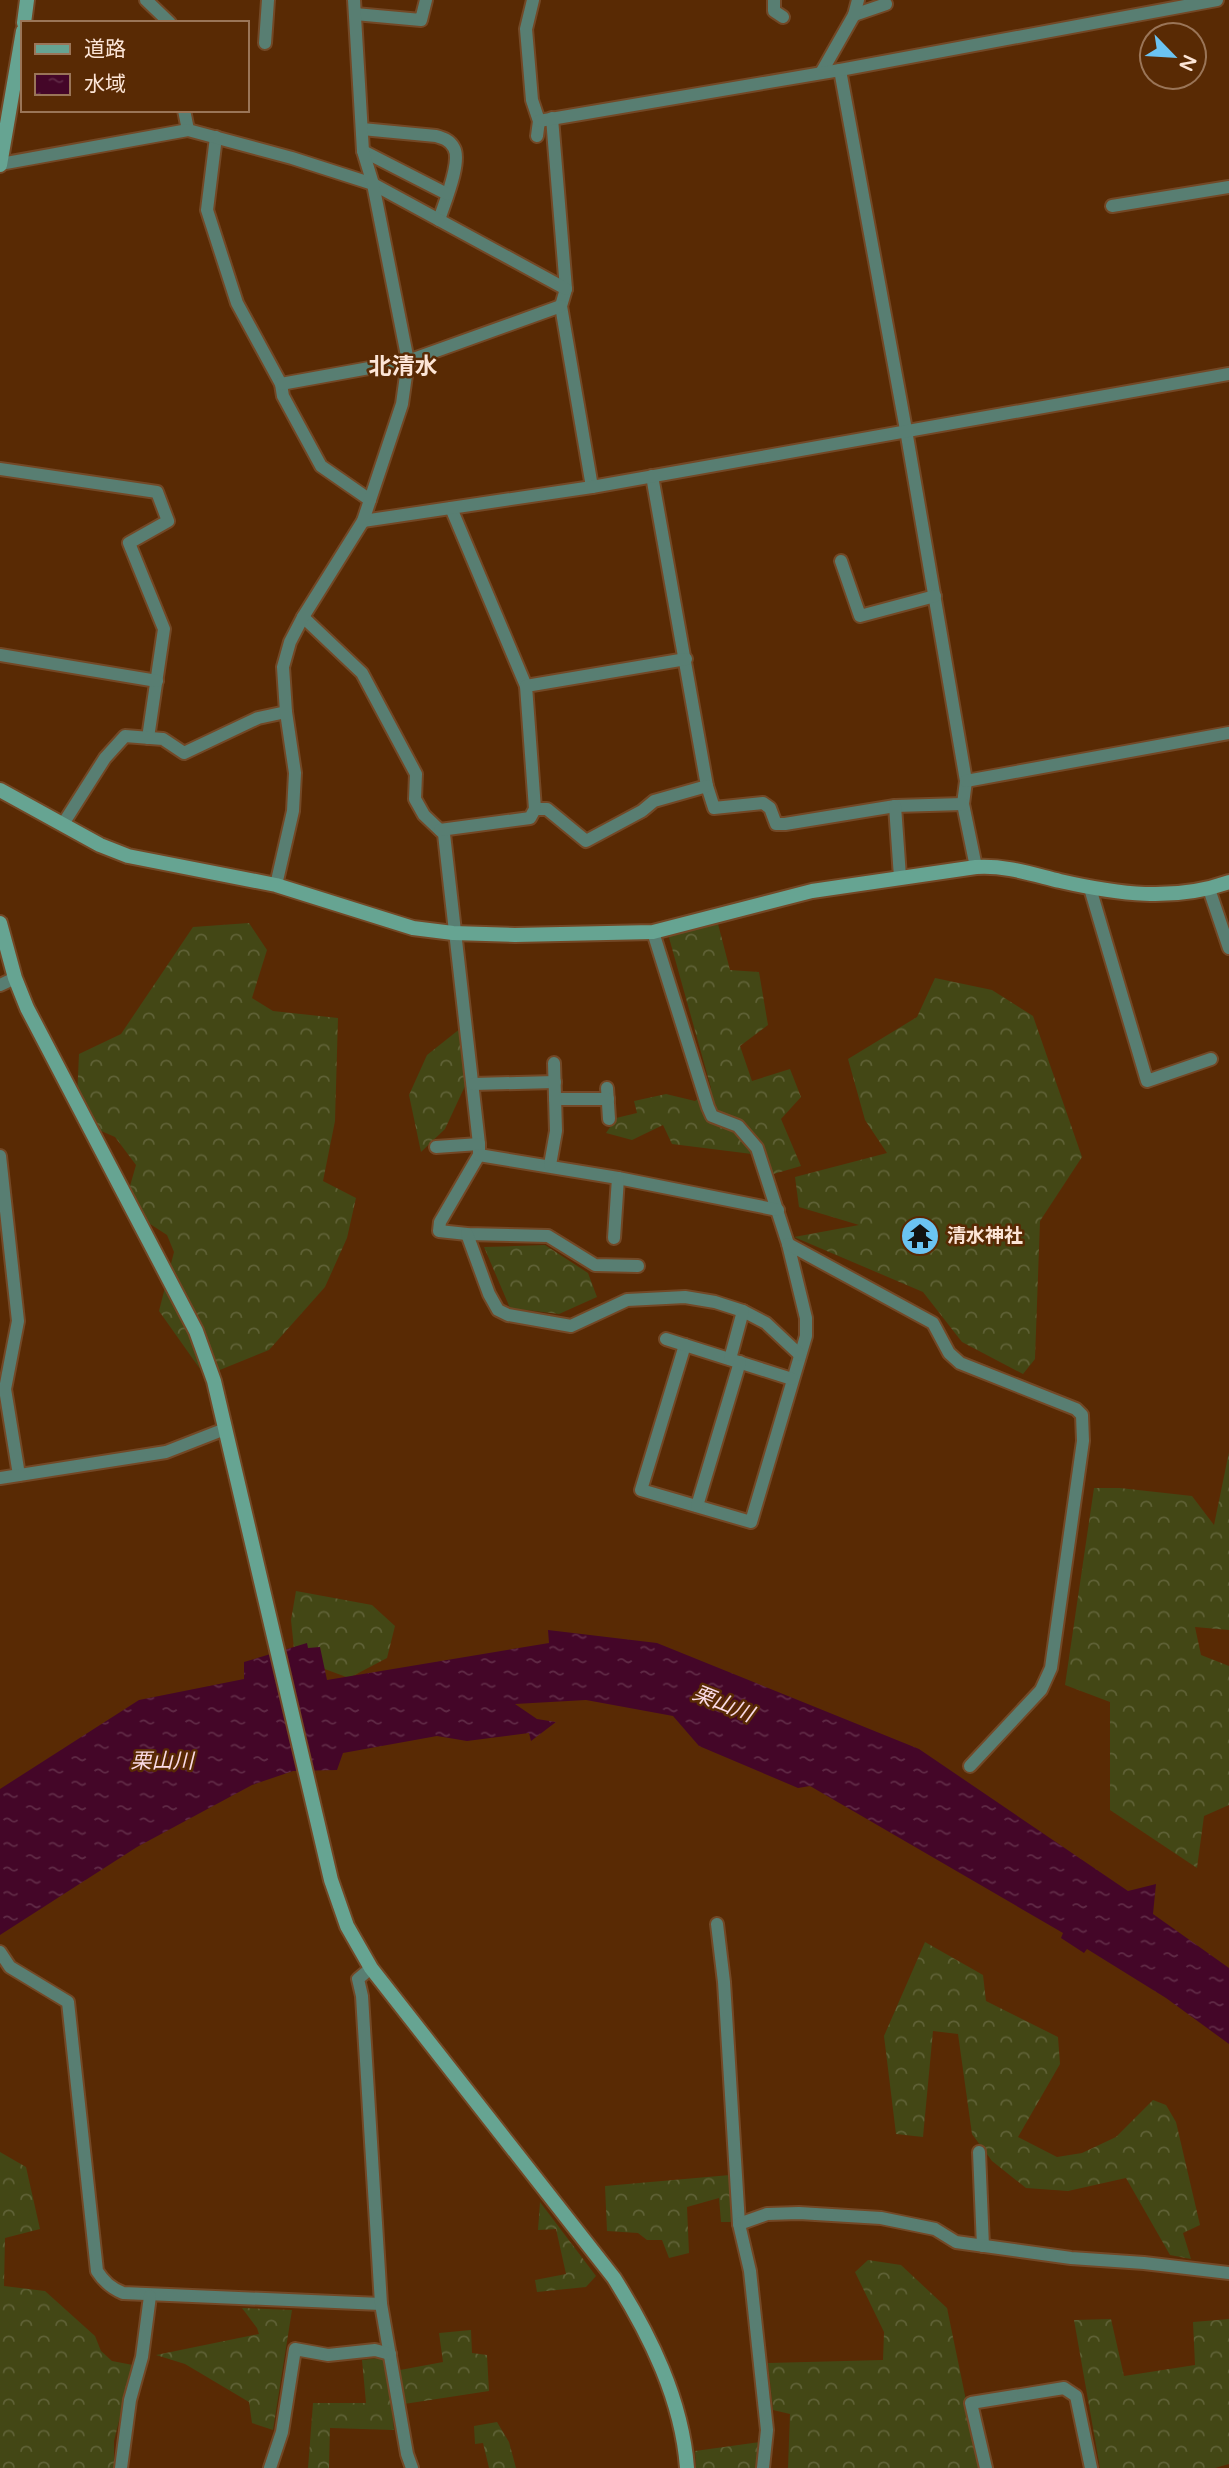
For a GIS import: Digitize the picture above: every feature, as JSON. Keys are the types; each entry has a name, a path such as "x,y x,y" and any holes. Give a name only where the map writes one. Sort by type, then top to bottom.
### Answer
{"street":[{"path":"24,21 27,0"},
{"path":"146,0 168,21"},
{"path":"265,43 268,0"},
{"path":"276,885 293,811 295,773 283,667 290,642 303,617 363,522 402,404 408,361 373,184 363,151 354,0"},
{"path":"355,14 421,20 426,0"},
{"path":"533,0 526,29 532,100 545,119 565,289 561,306 592,487"},
{"path":"774,0 775,11 783,17"},
{"path":"821,73 853,15 857,0"},
{"path":"545,119 840,70 1217,0"},
{"path":"853,15 886,4"},
{"path":"21,43 0,164 188,130 373,184 565,289"},
{"path":"840,70 935,596 966,781 962,804 976,867"},
{"path":"184,112 188,130"},
{"path":"537,136 545,119"},
{"path":"362,129 436,136 447,139 454,146 458,158 439,220"},
{"path":"216,137 207,210 237,303 321,466 370,500"},
{"path":"363,151 447,194"},
{"path":"1112,206 1229,187"},
{"path":"281,384 408,361 561,306"},
{"path":"363,522 592,487 1229,374"},
{"path":"0,469 157,492 168,521 130,543 164,629 148,738"},
{"path":"652,476 707,786 714,808 764,803 770,808 776,824 895,806 962,804"},
{"path":"440,830 530,818 536,809 526,686 451,508"},
{"path":"841,561 860,617 935,596"},
{"path":"303,617 362,673 416,774 415,799 424,815 443,834 479,1149 440,1222 439,1231 548,1236 594,1265 638,1266"},
{"path":"0,655 157,681"},
{"path":"526,686 686,659"},
{"path":"64,824 105,758 125,736 163,739 184,753 258,718 286,712"},
{"path":"966,781 1229,733"},
{"path":"536,809 547,809 586,841 642,811 654,801 707,786"},
{"path":"0,790 100,845 128,856 276,885 413,928 453,933 515,935 653,932 812,891 976,867 998,866 1090,888 1150,896 1209,889 1229,882"},
{"path":"895,806 900,877"},
{"path":"1090,888 1147,1081 1211,1059"},
{"path":"1209,889 1229,948"},
{"path":"0,923 15,978 27,1008 196,1331 214,1381 331,1880 347,1926 371,1968 621,2288 641,2321 661,2364 677,2415 687,2468"},
{"path":"653,932 712,1116 738,1126 757,1148 788,1244 806,1318 806,1336 751,1522 641,1490 685,1345"},
{"path":"0,985 15,978"},
{"path":"550,1165 556,1131 554,1063"},
{"path":"472,1084 555,1082"},
{"path":"555,1099 608,1094 609,1119"},
{"path":"436,1147 479,1149 778,1210"},
{"path":"0,1156 5,1273 18,1321 5,1389 19,1475"},
{"path":"614,1238 618,1178"},
{"path":"467,1234 488,1294 498,1310 508,1315 571,1326 628,1300 685,1297 715,1301 766,1323 800,1355"},
{"path":"788,1244 933,1323 949,1353 960,1363 1076,1409 1082,1415 1083,1441 1051,1668 1041,1690 970,1766"},
{"path":"697,1506 735,1361 743,1311"},
{"path":"667,1339 792,1379"},
{"path":"0,1478 166,1452 225,1429"},
{"path":"717,1924 724,1982 739,2224 750,2271 768,2430 763,2468"},
{"path":"0,1952 10,1967 68,2002 97,2271 103,2281 123,2293 150,2296 381,2304"},
{"path":"371,1968 358,1979 362,1996 381,2304 407,2454 412,2468"},
{"path":"979,2152 983,2246"},
{"path":"739,2224 767,2214 799,2213 881,2218 936,2229 956,2242 1071,2258 1144,2263 1228,2277"},
{"path":"121,2468 130,2400 142,2357 150,2296"},
{"path":"270,2468 282,2432 295,2349 328,2355 375,2350 390,2354"},
{"path":"986,2468 971,2403 1064,2388 1076,2396 1091,2468"}],"green space":[{"path":"249,923 267,950 252,998 273,1011 338,1018 335,1121 323,1181 356,1198 347,1238 325,1287 269,1350 205,1376 159,1311 174,1252 167,1235 124,1207 136,1165 115,1137 76,1120 79,1054 121,1034 193,927"},
{"path":"718,924 730,970 759,972 768,1025 740,1046 752,1081 790,1069 801,1097 781,1119 801,1166 770,1175 752,1154 672,1144 663,1125 632,1140 606,1133 616,1118 637,1113 634,1101 666,1094 695,1101 711,1088 668,934"},
{"path":"935,978 992,990 1033,1016 1082,1157 1040,1221 1035,1359 1023,1374 962,1342 923,1292 794,1237 859,1225 799,1207 795,1177 887,1153 865,1120 848,1059 917,1017"},
{"path":"461,1028 465,1086 445,1129 421,1152 409,1095 427,1055"},
{"path":"545,1245 588,1273 597,1297 559,1314 510,1308 484,1247"},
{"path":"1229,1452 1229,1630 1195,1627 1201,1655 1229,1666 1229,1805 1204,1816 1197,1868 1110,1810 1110,1702 1065,1685 1094,1488 1120,1488 1192,1496 1214,1525"},
{"path":"296,1591 372,1605 395,1626 387,1658 349,1678 295,1658 291,1620"},
{"path":"925,1942 983,1975 986,2001 1058,2037 1060,2064 1018,2137 1057,2157 1082,2153 1116,2137 1153,2100 1166,2105 1176,2122 1200,2225 1183,2233 1191,2259 1170,2255 1126,2178 1068,2191 1026,2188 992,2161 972,2134 958,2034 933,2031 923,2137 896,2134 884,2036"},
{"path":"0,2152 26,2167 40,2229 5,2238 4,2286 45,2291 95,2336 101,2351 112,2361 133,2365 114,2441 114,2468 0,2468"},
{"path":"730,2175 733,2222 721,2222 719,2198 687,2207 689,2253 669,2258 662,2240 647,2240 638,2233 607,2231 605,2186"},
{"path":"540,2202 596,2276 586,2287 537,2292 535,2280 566,2274 556,2229 538,2230"},
{"path":"868,2260 901,2265 947,2308 980,2468 788,2468 790,2414 773,2410 768,2363 883,2360 884,2332 855,2272"},
{"path":"242,2308 292,2310 273,2430 252,2423 249,2402 185,2364 156,2355 259,2334"},
{"path":"1111,2319 1124,2376 1195,2365 1193,2322 1229,2319 1229,2464 1215,2468 1100,2468 1074,2320"},
{"path":"471,2330 472,2353 487,2355 489,2391 404,2404 400,2370 443,2362 439,2333"},
{"path":"386,2357 394,2430 330,2428 329,2468 308,2468 313,2403 366,2403 362,2360"},
{"path":"497,2422 509,2442 516,2468 489,2468 483,2443 475,2444 474,2426"},
{"path":"760,2442 757,2468 696,2468 695,2451"}],"water":[{"name":"栗山川","path":"548,1630 657,1643 919,1749 1128,1891 1156,1884 1153,1914 1229,1968 1229,2044 1166,1998 1087,1949 1084,1953 1061,1938 1063,1933 810,1786 798,1788 699,1746 673,1716 586,1700 515,1704 537,1719 556,1722 531,1741 529,1733 467,1741 437,1736 343,1753 337,1770 293,1771 252,1785 137,1847 0,1935 0,1789 139,1700 244,1679 244,1662 307,1643 308,1648 320,1647 327,1680 549,1643"}],"place":[{"name":"清水神社","path":"920,1236"}],"district":[{"name":"北清水","path":"403,367"}]}
